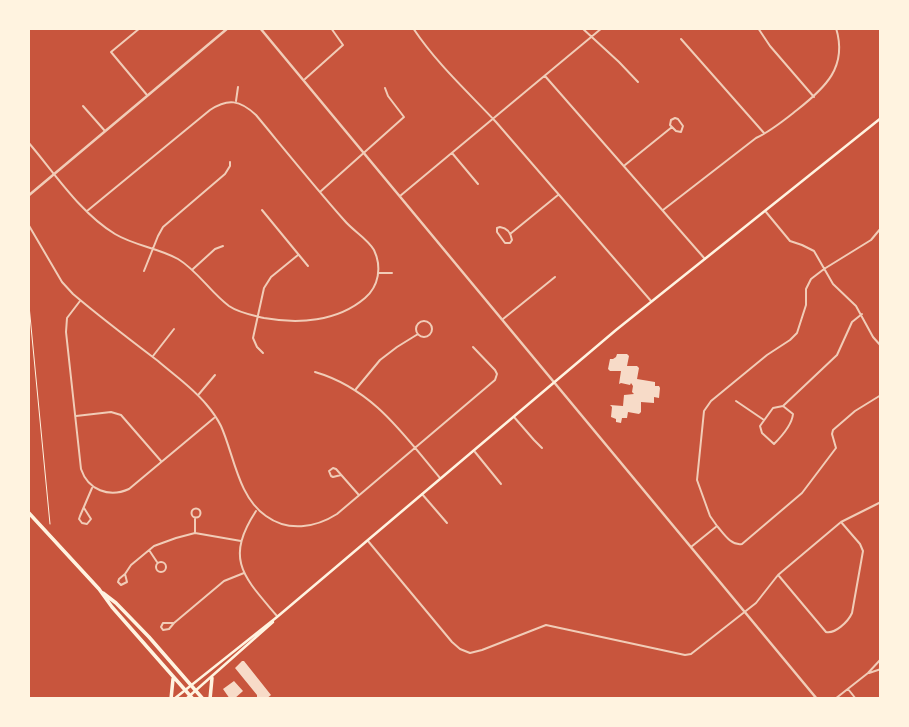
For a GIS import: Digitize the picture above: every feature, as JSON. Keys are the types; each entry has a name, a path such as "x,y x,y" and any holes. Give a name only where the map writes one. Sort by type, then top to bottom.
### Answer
{"highway":[{"path":"28,512 99,589 142,630 203,699"},
{"path":"99,589 111,607 190,698"},
{"path":"173,677 173,699"},
{"path":"210,699 212,678"}],"main road":[{"path":"173,699 277,617 652,302 881,118"},
{"path":"190,698 277,617"}],"street":[{"path":"140,28 111,52 147,96"},
{"path":"28,196 228,28"},
{"path":"260,28 817,699"},
{"path":"303,81 343,45 331,28"},
{"path":"413,28 449,75 477,100 652,302"},
{"path":"582,28 638,82"},
{"path":"399,196 602,28"},
{"path":"758,28 814,97"},
{"path":"663,210 756,138 771,131 825,87 832,77 838,59 839,39 836,28"},
{"path":"681,39 765,134"},
{"path":"545,75 705,259"},
{"path":"236,102 238,87"},
{"path":"320,192 404,117 388,96 386,88"},
{"path":"28,142 87,211 97,221 115,234 176,258 229,306 243,312 289,321 317,319 352,307 365,298 375,286 378,262 372,247 346,223 256,115 236,102 225,103 210,110 87,211"},
{"path":"83,106 105,131"},
{"path":"624,166 672,127"},
{"path":"452,153 478,184"},
{"path":"144,271 158,236 166,225 225,174 230,162"},
{"path":"510,234 558,194"},
{"path":"262,210 308,266"},
{"path":"766,211 790,241 814,251 836,288 852,301 881,346"},
{"path":"28,224 62,282 80,300 198,395 221,427 248,496 258,510 282,524 306,526 333,517 495,380 496,374 472,347"},
{"path":"500,227 510,234 512,240 508,244 496,232 500,227"},
{"path":"881,228 871,240 817,273 806,289 806,305 800,327 793,338 767,355 712,401 704,411 697,480 710,516 730,541 742,544 802,493 836,448 833,430 855,411 881,396"},
{"path":"192,270 215,249 223,246"},
{"path":"263,353 253,338 266,284 298,255"},
{"path":"378,273 392,273"},
{"path":"502,320 555,277"},
{"path":"80,300 69,315 65,328 81,469 84,478 93,487 102,492 124,491 215,416"},
{"path":"783,406 793,414 793,421 774,443 762,433 760,426 773,408 783,406 837,355 852,322 862,314"},
{"path":"421,321 431,323 432,331 429,335 424,337 418,334 416,327 421,321"},
{"path":"152,357 174,329"},
{"path":"355,390 380,360 418,334"},
{"path":"315,372 340,381 379,408 440,479"},
{"path":"198,395 215,374"},
{"path":"736,401 764,421"},
{"path":"75,416 111,412 121,415 162,462"},
{"path":"514,416 542,448"},
{"path":"473,451 501,484"},
{"path":"341,475 359,495"},
{"path":"83,508 91,519 87,524 79,519 83,508 93,487"},
{"path":"422,494 447,523"},
{"path":"368,540 452,642 470,653 546,625 691,654 745,612 763,595 771,581 842,522 881,502"},
{"path":"258,510 241,541 240,559 252,586 277,617"},
{"path":"195,518 195,533"},
{"path":"778,575 826,632 834,632 852,614 863,551 842,522"},
{"path":"691,547 717,526"},
{"path":"125,574 131,565 160,543 195,533 241,541"},
{"path":"149,550 158,563"},
{"path":"174,623 224,581 244,573"},
{"path":"835,699 881,659"},
{"path":"868,673 881,669"},
{"path":"848,689 856,699"}],"path":[{"path":"28,295 50,524"}],"building":[{"path":"617,354 627,354 627,366 639,368 637,379 655,382 655,386 660,388 659,398 654,397 654,403 641,402 641,412 628,412 627,418 622,418 621,423 611,417 610,405 623,406 624,395 634,394 631,383 619,384 621,371 608,369 610,359"},
{"path":"242,661 271,695 266,699 257,699 257,695 235,668"},
{"path":"234,681 243,691 230,699 223,689"}]}
